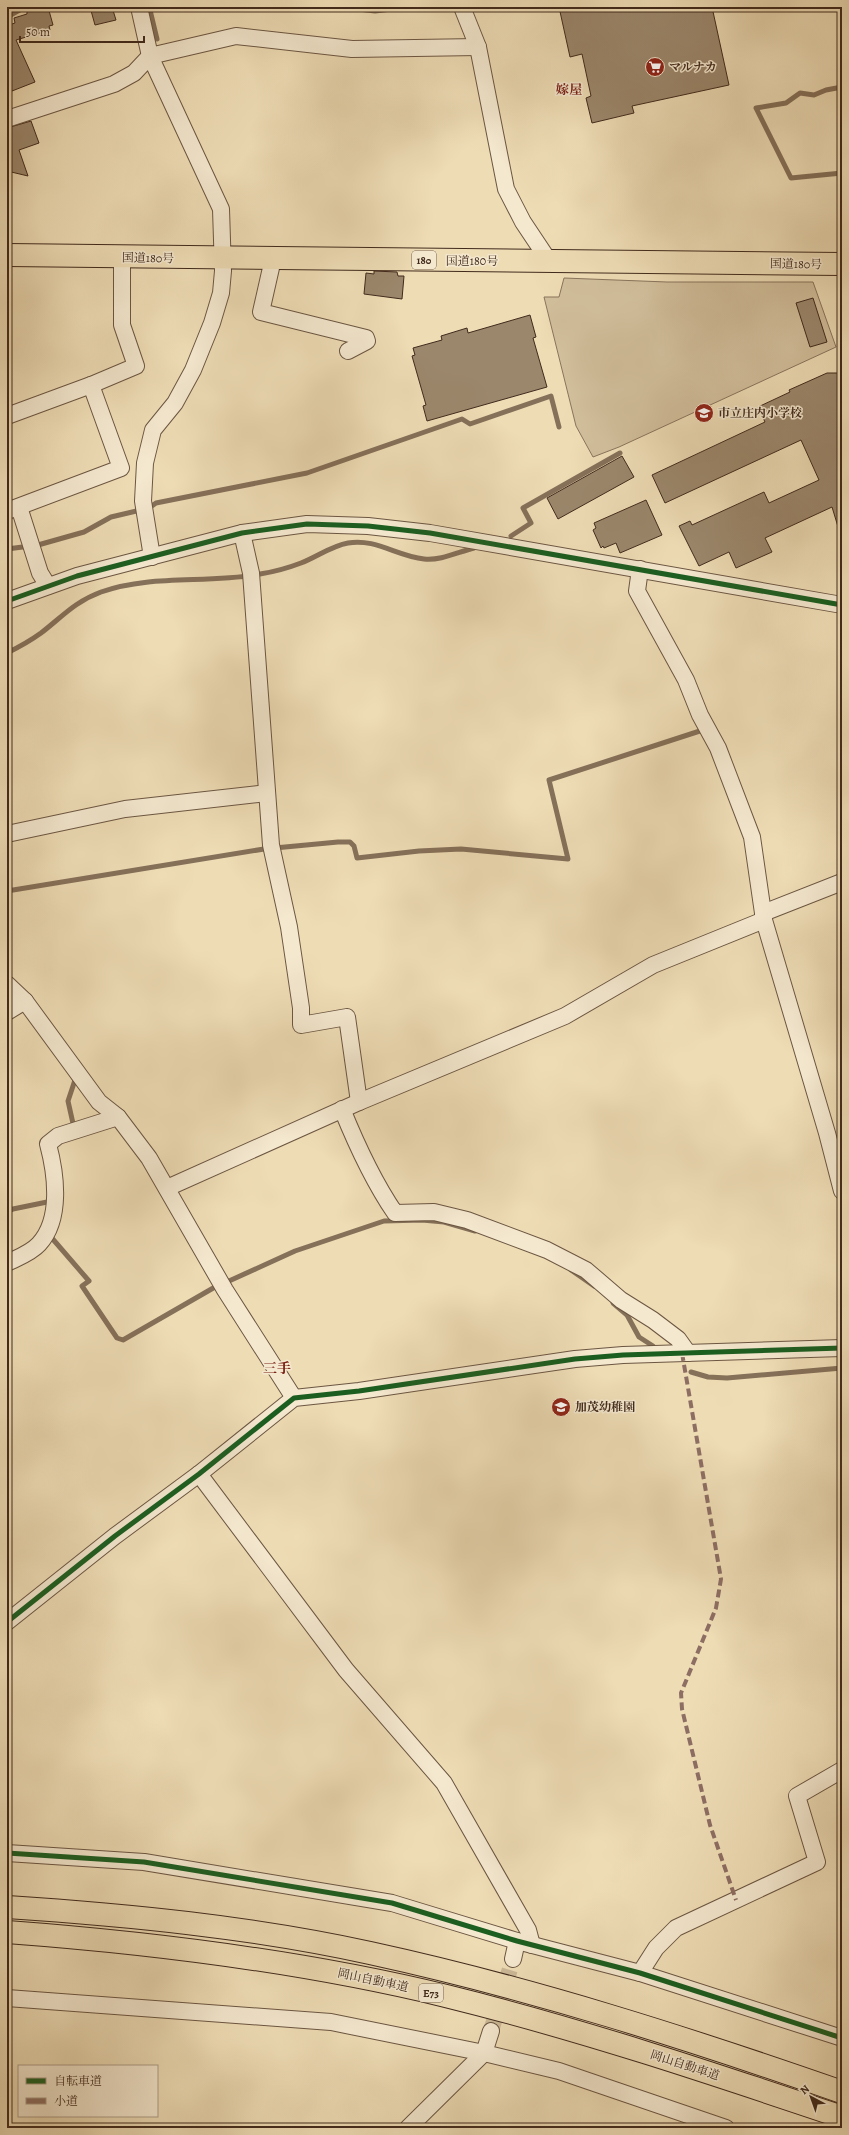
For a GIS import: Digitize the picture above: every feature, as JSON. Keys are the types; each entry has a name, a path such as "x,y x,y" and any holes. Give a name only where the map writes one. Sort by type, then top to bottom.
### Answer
{"highway":[{"name":"国道180号","path":"7,255 122,258 842,264"},
{"name":"岡山自動車道","path":"7,1907 84,1912 182,1923 278,1936 368,1953 455,1973 562,2001 732,2054 842,2092"},
{"name":"岡山自動車道","path":"7,1932 159,1946 271,1961 431,1993 540,2021 630,2048 842,2118"}],"street":[{"path":"139,7 150,56 221,209 221,293 212,323 193,370 175,403 153,430 146,463 143,501 152,557"},
{"path":"462,7 478,47 506,189 523,222 549,261"},
{"path":"7,119 114,84 134,73 150,56 236,36 352,49 478,47"},
{"path":"7,416 91,385 136,366 122,325 122,258"},
{"path":"273,259 261,312 366,338 367,341 348,351"},
{"path":"48,586 40,573 31,545 13,509 121,468 91,385"},
{"path":"7,601 77,576 242,533 308,524 368,526 430,532 842,605"},
{"path":"242,533 252,575 271,848 289,927 301,1008 301,1025 347,1017 359,1102"},
{"path":"640,569 637,591 686,680 700,715 708,728 752,837 766,914 828,1133 842,1191"},
{"path":"7,834 126,809 267,793"},
{"path":"167,1188 342,1109 565,1016 653,964 842,882"},
{"path":"7,984 18,1006 99,1102 118,1117 149,1158 225,1290 294,1398"},
{"path":"342,1109 377,1185 395,1214 434,1212 467,1220 547,1250 586,1270 621,1300 653,1320 678,1339 688,1353"},
{"path":"7,1263 38,1245 49,1229 54,1201 55,1180 48,1144 58,1136 118,1117"},
{"path":"7,1622 115,1536 199,1474 294,1398 358,1391 575,1359 688,1353 842,1348"},
{"path":"199,1474 346,1670 444,1783 528,1930 525,1943 513,1959"},
{"path":"640,1973 656,1948 676,1928 817,1862 797,1796 842,1770"},
{"path":"7,1853 144,1862 392,1903 525,1943 640,1973 842,2038"},
{"path":"7,1998 331,2022 559,2070 726,2128"},
{"path":"408,2128 484,2053 491,2031"}],"shaded area":[{"path":"564,278 667,282 813,282 836,347 619,447 593,457 576,426 544,297 559,297"}],"building":[{"path":"33,7 48,7 53,25 49,26 50,30 16,40 35,82 12,91 7,81 7,20 9,25 15,23 14,18 27,14 27,11"},
{"path":"90,7 112,7 116,20 95,25"},
{"name":"マルナカ","path":"559,7 712,7 729,85 632,106 634,113 592,123 586,98 591,96 582,54 570,57"},
{"path":"31,121 39,143 19,150 28,176 7,171 7,128"},
{"path":"374,271 397,272 398,276 404,276 402,299 364,294 366,273 374,274"},
{"path":"813,298 827,342 810,347 796,303"},
{"path":"530,315 536,337 533,338 547,387 427,421 423,406 426,405 412,356 415,355 413,348 442,340 441,336 467,328 468,333"},
{"path":"827,373 839,373 842,380 842,529 839,530 832,507 765,538 772,552 736,568 729,552 699,566 679,526 690,521 692,525 764,492 769,503 819,480 801,440 665,503 652,475 765,422 758,407 790,392 789,390"},
{"path":"622,456 634,477 558,519 547,498"},
{"path":"646,500 662,535 620,553 616,543 604,548 603,546 601,548 593,530 596,528 594,523"}],"waterway":[{"path":"7,17 25,7"},
{"path":"150,8 150,10 168,7"},
{"path":"342,7 375,11 408,7"},
{"path":"150,10 157,39"},
{"path":"842,87 826,90 814,95 800,93 786,103 756,108 791,178 842,173"},
{"path":"7,549 38,545 84,532 111,517 149,508 156,503 307,473 462,419 470,424 551,396 559,427"},
{"path":"511,536 531,523 523,508 620,453"},
{"path":"7,653 37,636 83,600 120,586 160,581 240,577 265,573 296,565 342,544 348,543 358,542 377,545 405,555 424,559 436,559 474,548"},
{"path":"7,891 264,849 338,842 350,842 354,846 357,858 419,851 461,849 568,859 549,780 706,729"},
{"path":"73,1077 75,1080 68,1101 74,1128"},
{"path":"7,1212 13,1209 52,1201"},
{"path":"229,1281 295,1251 384,1221 422,1220 444,1222 475,1231"},
{"path":"51,1234 51,1237 89,1281 82,1286 117,1338 123,1340 215,1287"},
{"path":"571,1270 594,1286"},
{"path":"613,1303 627,1315 639,1337 653,1346"},
{"path":"691,1372 708,1377 727,1378 842,1368"}],"tunnel":[{"path":"491,2031 513,1959"}],"marked path":[{"path":"682,1353 721,1579 716,1608 681,1693 682,1709 710,1825 736,1900"}],"cycle path":[{"path":"7,601 77,576 242,533 307,524 368,526 430,533 842,605"},
{"path":"7,1622 115,1536 199,1474 294,1398 359,1391 575,1359 623,1355 842,1348"},
{"path":"7,1853 144,1862 392,1903 517,1941 640,1973 842,2038"}],"place":[{"name":"マルナカ","path":"655,67"},
{"name":"市立庄内小学校","path":"704,413"},
{"name":"加茂幼稚園","path":"561,1407"}],"district":[{"name":"嫁屋","path":"569,89"},
{"name":"三手","path":"277,1368"}]}
